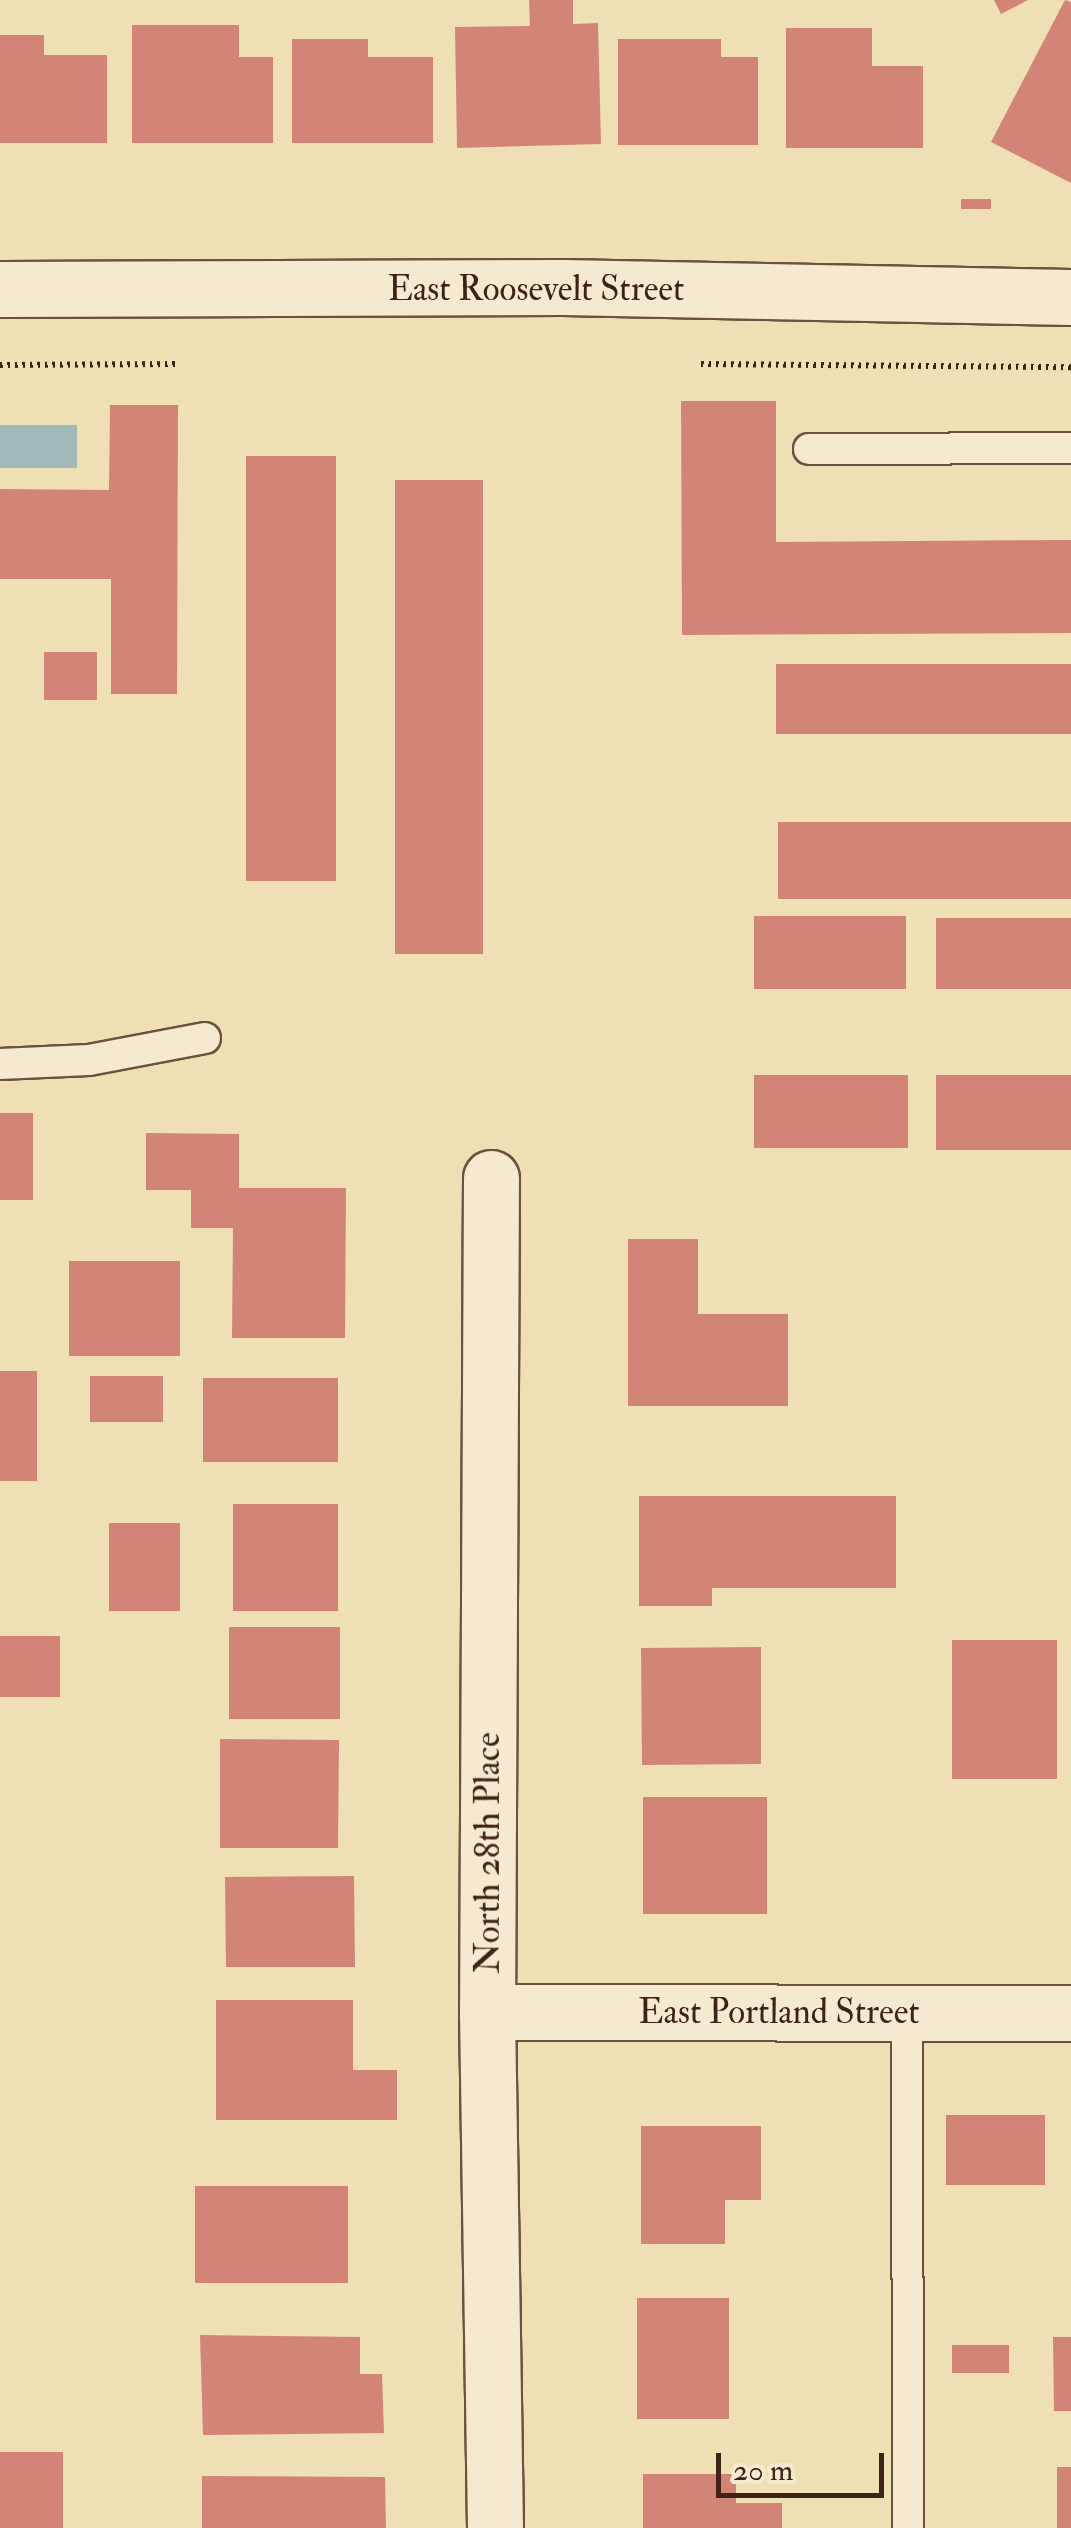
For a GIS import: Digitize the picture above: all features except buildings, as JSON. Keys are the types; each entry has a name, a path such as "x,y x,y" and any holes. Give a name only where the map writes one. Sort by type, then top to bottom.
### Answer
{"street":[{"name":"East Roosevelt Street","path":"0,288 563,288 1071,296"},
{"name":"North 28th Place","path":"491,1178 487,2012 495,2528"},
{"name":"East Portland Street","path":"487,2012 1071,2013"}],"lane":[{"path":"809,449 1071,448"},
{"path":"0,1064 89,1060 205,1038"},
{"path":"906,2012 908,2528"}],"path":[{"path":"0,365 179,364"},
{"path":"701,364 1071,368"}],"water":[{"path":"0,425 77,425 77,468 0,468"}]}
